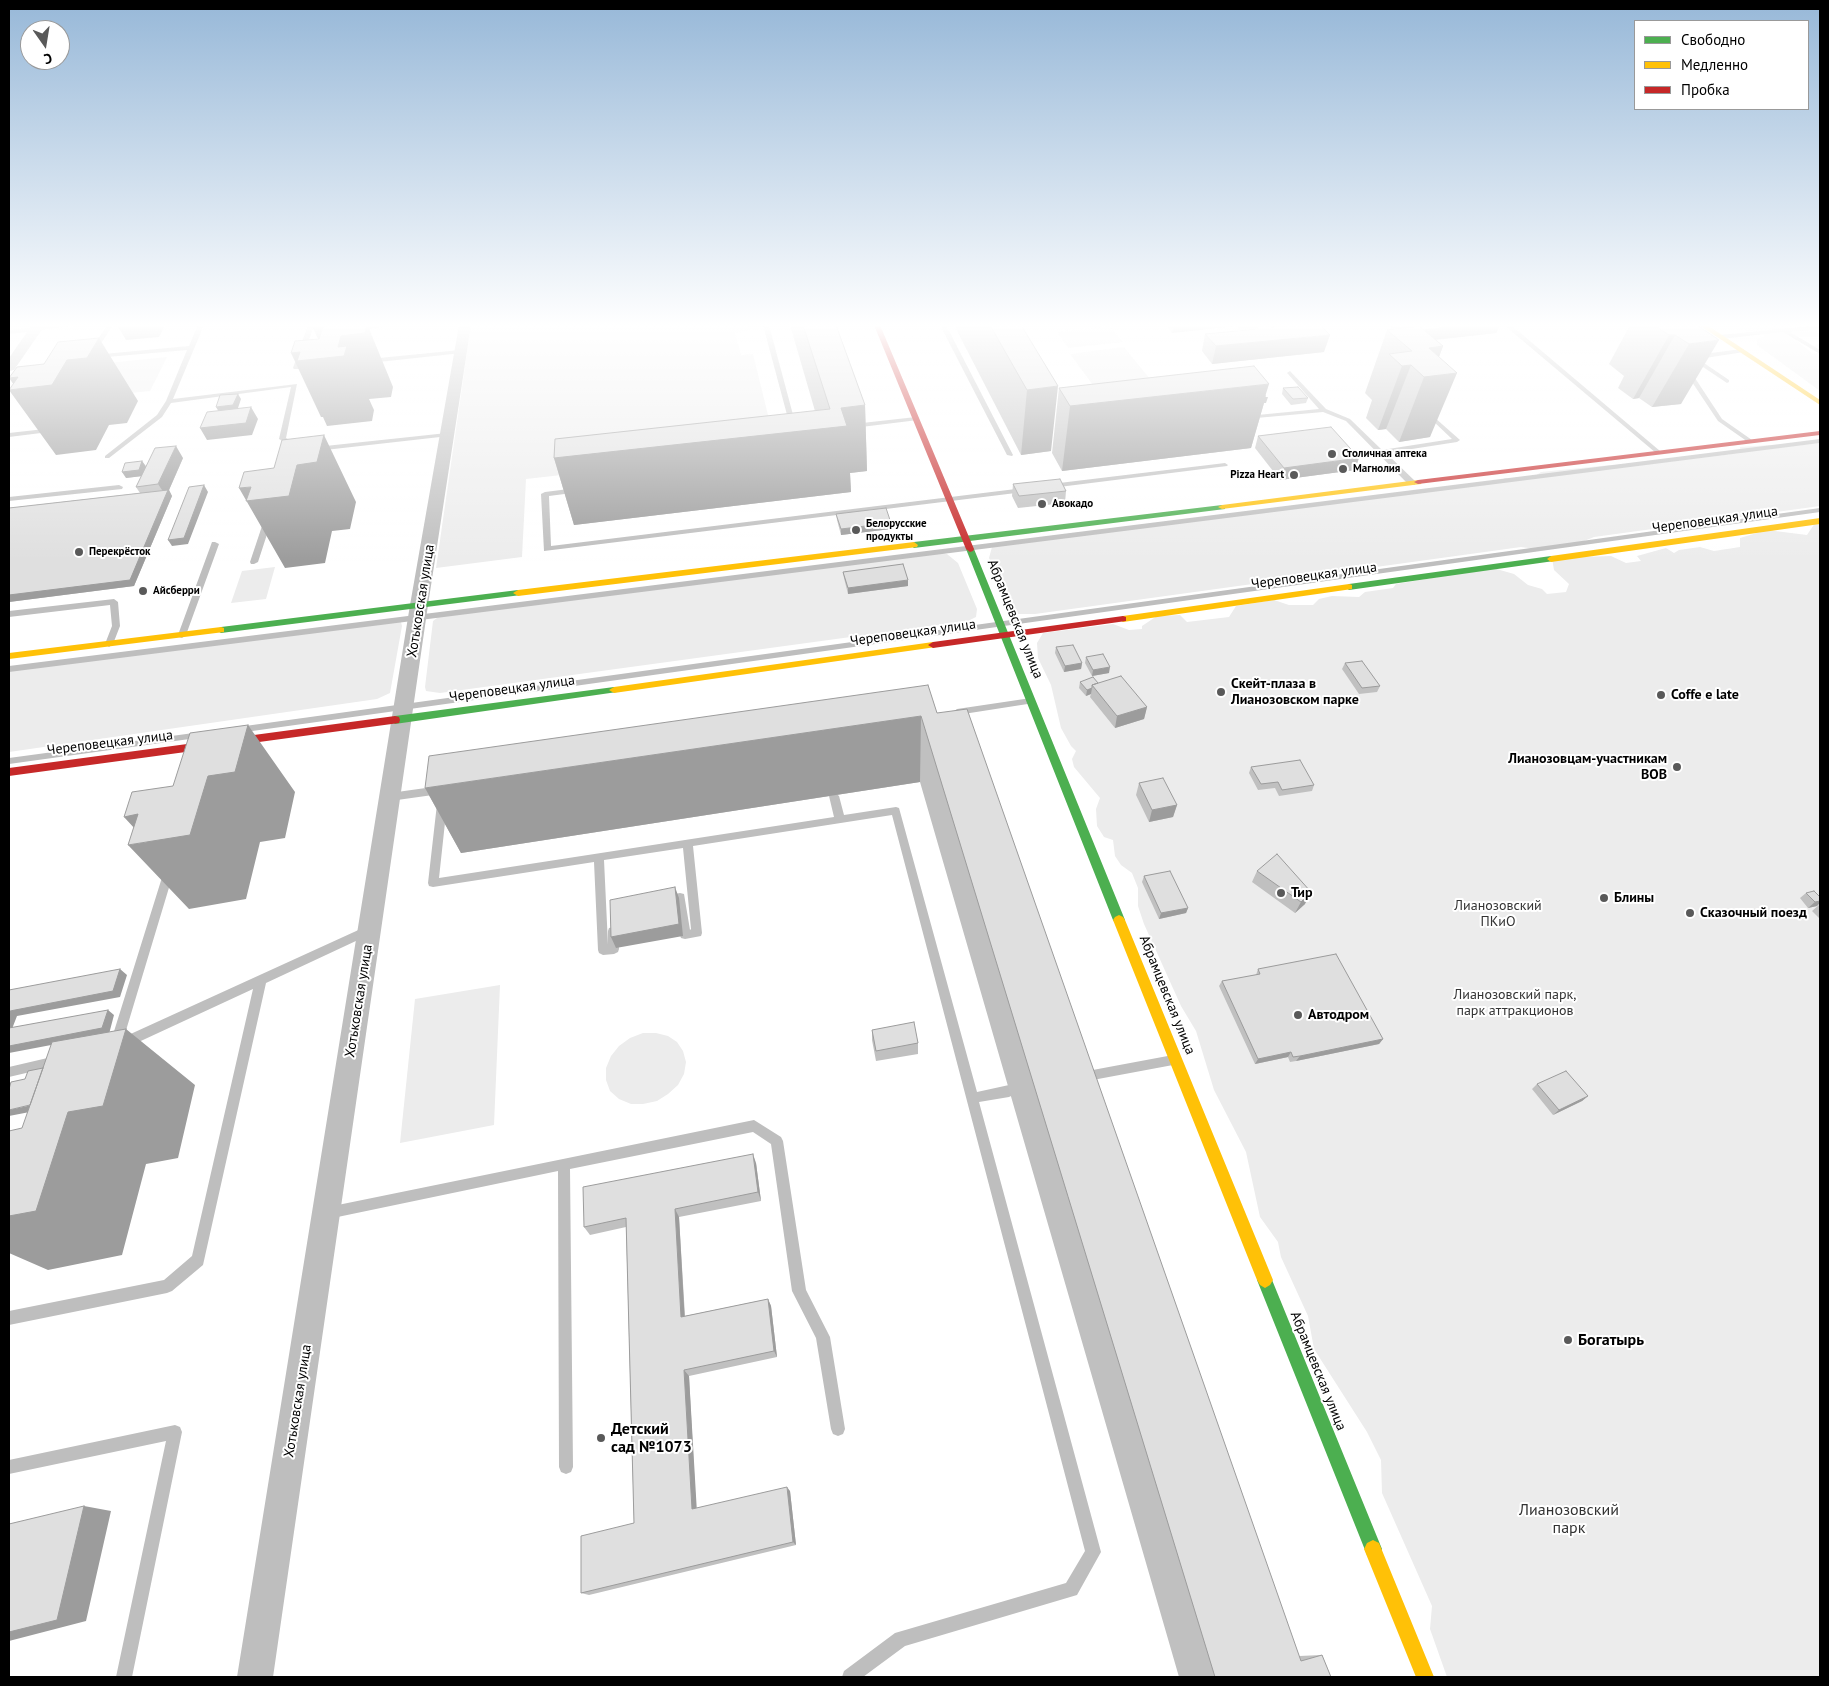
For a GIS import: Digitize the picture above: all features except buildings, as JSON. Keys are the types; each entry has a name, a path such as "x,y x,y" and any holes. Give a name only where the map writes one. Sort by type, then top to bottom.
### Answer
{"main road":[{"name":"Абрамцевская улица","path":"910,404 968,543 1426,1677"},
{"path":"9,656 182,634 418,611 968,543 1412,483 1820,432"},
{"name":"Череповецкая улица","path":"9,772 404,713 1003,630 1820,521"}],"street":[{"name":"Хотьковская улица","path":"256,1677 418,611 452,404"}],"lane":[{"path":"107,457 160,416 167,404"},
{"path":"291,404 282,440 298,446"},
{"path":"787,404 794,432 803,431"},
{"path":"983,404 1010,455"},
{"path":"1318,404 1324,410 1348,420 1412,483"},
{"path":"1601,404 1658,452"},
{"path":"1709,404 1720,420 1750,441"},
{"path":"1238,419 1324,410"},
{"path":"9,435 47,432 56,419"},
{"path":"852,426 916,419"},
{"path":"1381,452 1457,440 1434,419"},
{"path":"307,450 447,435"},
{"path":"968,543 1820,440"},
{"path":"1038,488 1225,465"},
{"path":"9,499 119,487"},
{"path":"589,488 545,494 547,549 1029,489"},
{"path":"254,562 272,507"},
{"name":"Череповецкая улица","path":"1003,630 1820,510"},
{"path":"182,634 215,544"},
{"path":"9,614 114,602 116,626 109,644"},
{"path":"9,669 418,611"},
{"path":"946,714 1032,701"},
{"name":"Череповецкая улица","path":"228,731 404,713"},
{"name":"Череповецкая улица","path":"9,761 206,744"},
{"path":"390,797 448,789 433,883 599,859 896,811 1093,1552 1071,1589 901,1639 850,1677"},
{"path":"834,796 840,820"},
{"path":"651,903 680,896 685,935 697,933 688,844"},
{"path":"173,856 111,1050 370,929"},
{"path":"599,859 603,950 614,949 612,911"},
{"path":"9,1318 167,1286 198,1260 261,979"},
{"path":"9,1072 67,1058"},
{"path":"1072,1079 1177,1059"},
{"path":"972,1098 1009,1091"},
{"path":"326,1213 754,1126 777,1141 799,1291 823,1337 838,1429"},
{"path":"564,1164 566,1467"},
{"path":"9,1467 175,1432 124,1677"}],"green space":[{"path":"460,404 765,404 770,423 641,466 526,479 522,557 436,568"},
{"path":"1820,443 1820,506 1594,537 1579,543 1536,549 1521,547 1035,614 1018,614 1010,606 989,558 992,547 1497,482 1505,478 1515,480 1532,478 1541,472 1611,465 1617,468 1740,453 1740,447 1770,445 1784,447"},
{"name":"Лианозовский парк","path":"1820,521 1820,1677 1447,1677 1430,1629 1432,1606 1382,1493 1381,1460 1367,1432 1314,1349 1308,1316 1281,1257 1278,1242 1260,1217 1246,1152 1214,1090 1196,1031 1181,1006 1144,924 1138,906 1138,888 1132,873 1121,865 1115,856 1113,840 1104,837 1097,826 1096,809 1100,798 1074,767 1072,759 1076,751 1061,728 1051,685 1038,658 1037,643 1043,633 1113,624 1129,630 1142,629 1142,626 1157,616 1180,615 1187,622 1229,617 1236,606 1274,600 1289,605 1313,605 1319,599 1332,596 1359,597 1365,592 1393,588 1396,584 1493,568 1514,574 1528,585 1542,589 1547,594 1566,592 1569,584 1554,570 1552,558 1611,556 1626,563 1641,561 1637,556 1666,548 1674,553 1679,550 1700,547 1714,551 1740,547 1740,538 1767,530 1807,535 1815,523"},
{"path":"929,552 947,554 958,563 977,609 976,617 968,621 440,693 426,691 433,621 445,612"},
{"path":"275,567 266,599 231,603 242,571"},
{"path":"394,620 401,622 402,626 390,693 377,699 9,752 9,669"},
{"path":"500,985 494,1125 400,1143 415,999"},
{"path":"643,1033 656,1033 668,1036 677,1042 683,1051 686,1062 684,1074 678,1085 657,1101 631,1104 619,1099 610,1091 606,1080 606,1068 611,1056 619,1046 630,1038"}],"traffic: fast":[{"path":"914,545 1222,507"},
{"path":"970,549 1119,920"},
{"path":"1349,587 1551,559"},
{"path":"221,630 518,593"},
{"path":"395,720 614,690"},
{"path":"1265,1280 1373,1549"}],"traffic: slow":[{"path":"1222,507 1418,482"},
{"path":"1551,559 1820,521"},
{"path":"518,593 914,545"},
{"path":"1123,619 1349,587"},
{"path":"9,656 221,630"},
{"path":"614,690 933,645"},
{"path":"1119,920 1265,1280"},
{"path":"1373,1549 1425,1677"}],"traffic: jam":[{"path":"910,404 970,549"},
{"path":"1418,482 1820,433"},
{"path":"933,645 1123,619"},
{"path":"9,772 395,720"}],"place":[{"name":"Столичная аптека","path":"1332,454"},
{"name":"Магнолия","path":"1343,469"},
{"name":"Pizza Heart","path":"1294,475"},
{"name":"Авокадо","path":"1042,504"},
{"name":"Белорусские продукты","path":"856,530"},
{"name":"Перекрёсток","path":"79,552"},
{"name":"Айсберри","path":"143,591"},
{"name":"Скейт-плаза в Лианозовском парке","path":"1221,692"},
{"name":"Coffe e late","path":"1661,695"},
{"name":"Лианозовцам-участникам ВОВ","path":"1677,767"},
{"name":"Тир","path":"1281,893"},
{"name":"Блины","path":"1604,898"},
{"name":"Cказочный поезд","path":"1690,913"},
{"name":"Автодром","path":"1298,1015"},
{"name":"Богатырь","path":"1568,1340"},
{"name":"Детский сад №1073","path":"601,1438"}],"park label":[{"name":"Лианозовский ПКиО","path":"1498,914"},
{"name":"Лианозовский парк, парк аттракционов","path":"1515,1004"}]}
